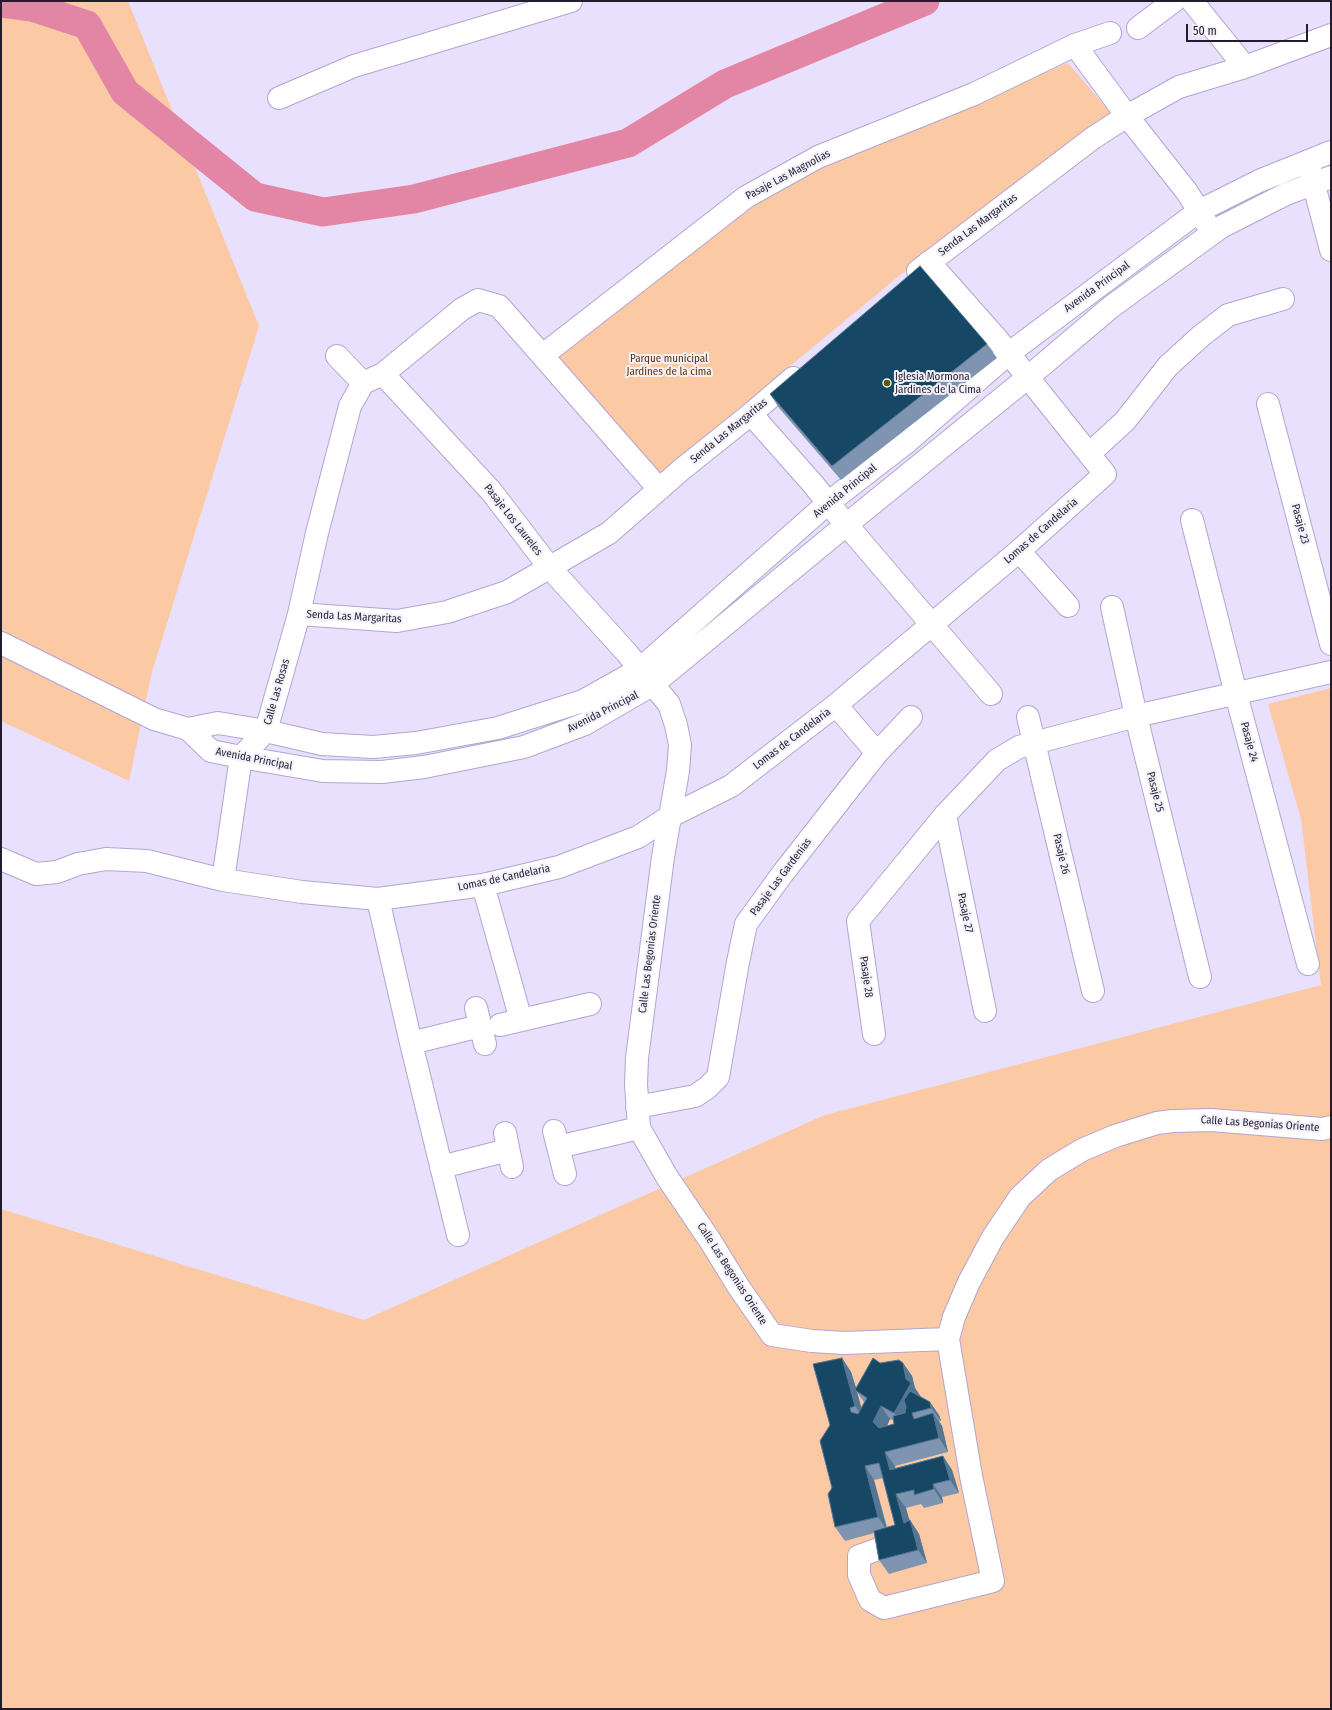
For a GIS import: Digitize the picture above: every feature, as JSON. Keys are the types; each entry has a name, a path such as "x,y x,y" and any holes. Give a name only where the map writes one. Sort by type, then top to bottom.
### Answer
{"street":[{"path":"279,98 354,66 572,1"},
{"path":"1138,28 1174,1"},
{"path":"1192,1 1245,67"},
{"name":"Pasaje Las Magnolias","path":"543,355 746,197 818,156 974,94 1075,45 1110,33"},
{"name":"Senda Las Margaritas","path":"901,285 929,262 1093,138 1127,116 1179,87 1245,67 1331,35"},
{"path":"1075,45 1127,116 1188,192 1213,232"},
{"name":"Avenida Principal","path":"188,729 218,723 322,744 373,747 416,743 498,728 583,701 646,677 828,504 907,442 1008,354 1199,211 1258,181 1331,152"},
{"path":"1308,161 1323,180 1331,250"},
{"name":"Avenida Principal","path":"188,729 212,751 242,758 323,771 382,772 424,768 524,747 585,724 846,525 1027,378 1111,307 1213,232 1286,194 1323,180"},
{"name":"Lomas de Candelaria","path":"1,859 36,874 57,872 78,864 106,858 147,861 223,880 302,892 378,899 483,885 559,867 638,837 669,817 731,786 836,705 932,625 1105,474 1008,354 929,262"},
{"path":"1089,454 1125,421 1168,366 1201,336 1228,315 1283,299"},
{"name":"Senda Las Margaritas","path":"543,355 498,306 478,300 462,309 373,379 350,406 317,533 299,614 397,621 447,612 507,592 609,533 659,489 751,414 809,364"},
{"path":"543,355 659,489"},
{"path":"337,356 373,379"},
{"name":"Pasaje Los Laureles","path":"373,379 491,491 550,568 646,677"},
{"name":"Pasaje 23","path":"1268,404 1331,644"},
{"path":"751,414 813,484 828,504 991,694"},
{"name":"Pasaje 24","path":"1192,520 1236,694 1308,964"},
{"path":"1019,550 1068,606"},
{"name":"Pasaje 25","path":"1112,607 1136,716 1200,977"},
{"name":"Calle Las Rosas","path":"242,758 266,732 299,614"},
{"path":"1,644 154,719 188,729"},
{"path":"945,815 997,760 1019,747 1136,716 1331,672"},
{"name":"Calle Las Begonias Oriente","path":"646,677 669,704 676,725 680,745 678,771 669,817 637,1058 636,1084 638,1118 667,1177 772,1335 812,1341 845,1343 948,1340 954,1317 969,1282 993,1236 1020,1197 1049,1170 1082,1150 1115,1136 1157,1123 1174,1121 1210,1120 1322,1129 1331,1127"},
{"path":"836,705 877,753"},
{"name":"Pasaje Las Gardenias","path":"565,1174 556,1139 638,1118 695,1096 707,1088 718,1077 746,924 782,873 877,753 911,717"},
{"name":"Pasaje 26","path":"1028,717 1093,991"},
{"path":"223,880 242,758"},
{"name":"Pasaje 28","path":"874,1034 858,921 945,815"},
{"name":"Pasaje 27","path":"945,815 985,1012"},
{"path":"483,885 521,1020"},
{"path":"378,899 411,1043 458,1235"},
{"path":"411,1043 590,1004"},
{"path":"441,1167 508,1150"},
{"path":"876,1550 859,1556 859,1575 870,1600 884,1608 993,1581 971,1476 948,1340"}],"green space":[{"path":"1,1 128,1 259,326 152,672 129,781 1,721"},
{"name":"Parque municipal Jardines de la cima","path":"1068,63 1114,117 933,248 657,476 553,356 745,208 836,157"},
{"path":"1331,688 1331,1709 1,1709 1,1209 364,1320 825,1115 1321,985 1301,819 1268,704"}],"building":[{"name":"Iglesia Mormona Jardines de la Cima","path":"920,266 987,344 832,466 770,394"},
{"path":"842,1358 855,1406 850,1408 851,1412 858,1414 867,1398 855,1390 873,1358 880,1363 899,1360 903,1363 906,1379 911,1383 894,1413 881,1406 873,1422 879,1428 894,1424 893,1416 905,1413 906,1407 904,1400 910,1391 930,1402 931,1408 912,1413 914,1419 933,1413 939,1438 885,1452 890,1470 943,1456 950,1480 933,1484 934,1489 914,1495 914,1490 896,1494 904,1523 910,1520 918,1550 879,1560 874,1531 895,1525 879,1463 865,1466 878,1517 835,1527 828,1494 832,1488 820,1441 830,1425 813,1364"}],"waterway":[{"path":"1,3 32,7 87,25 125,92 255,197 323,212 414,199 628,143 725,84 925,1"}],"place":[{"name":"Iglesia Mormona Jardines de la Cima","path":"887,383"}]}
